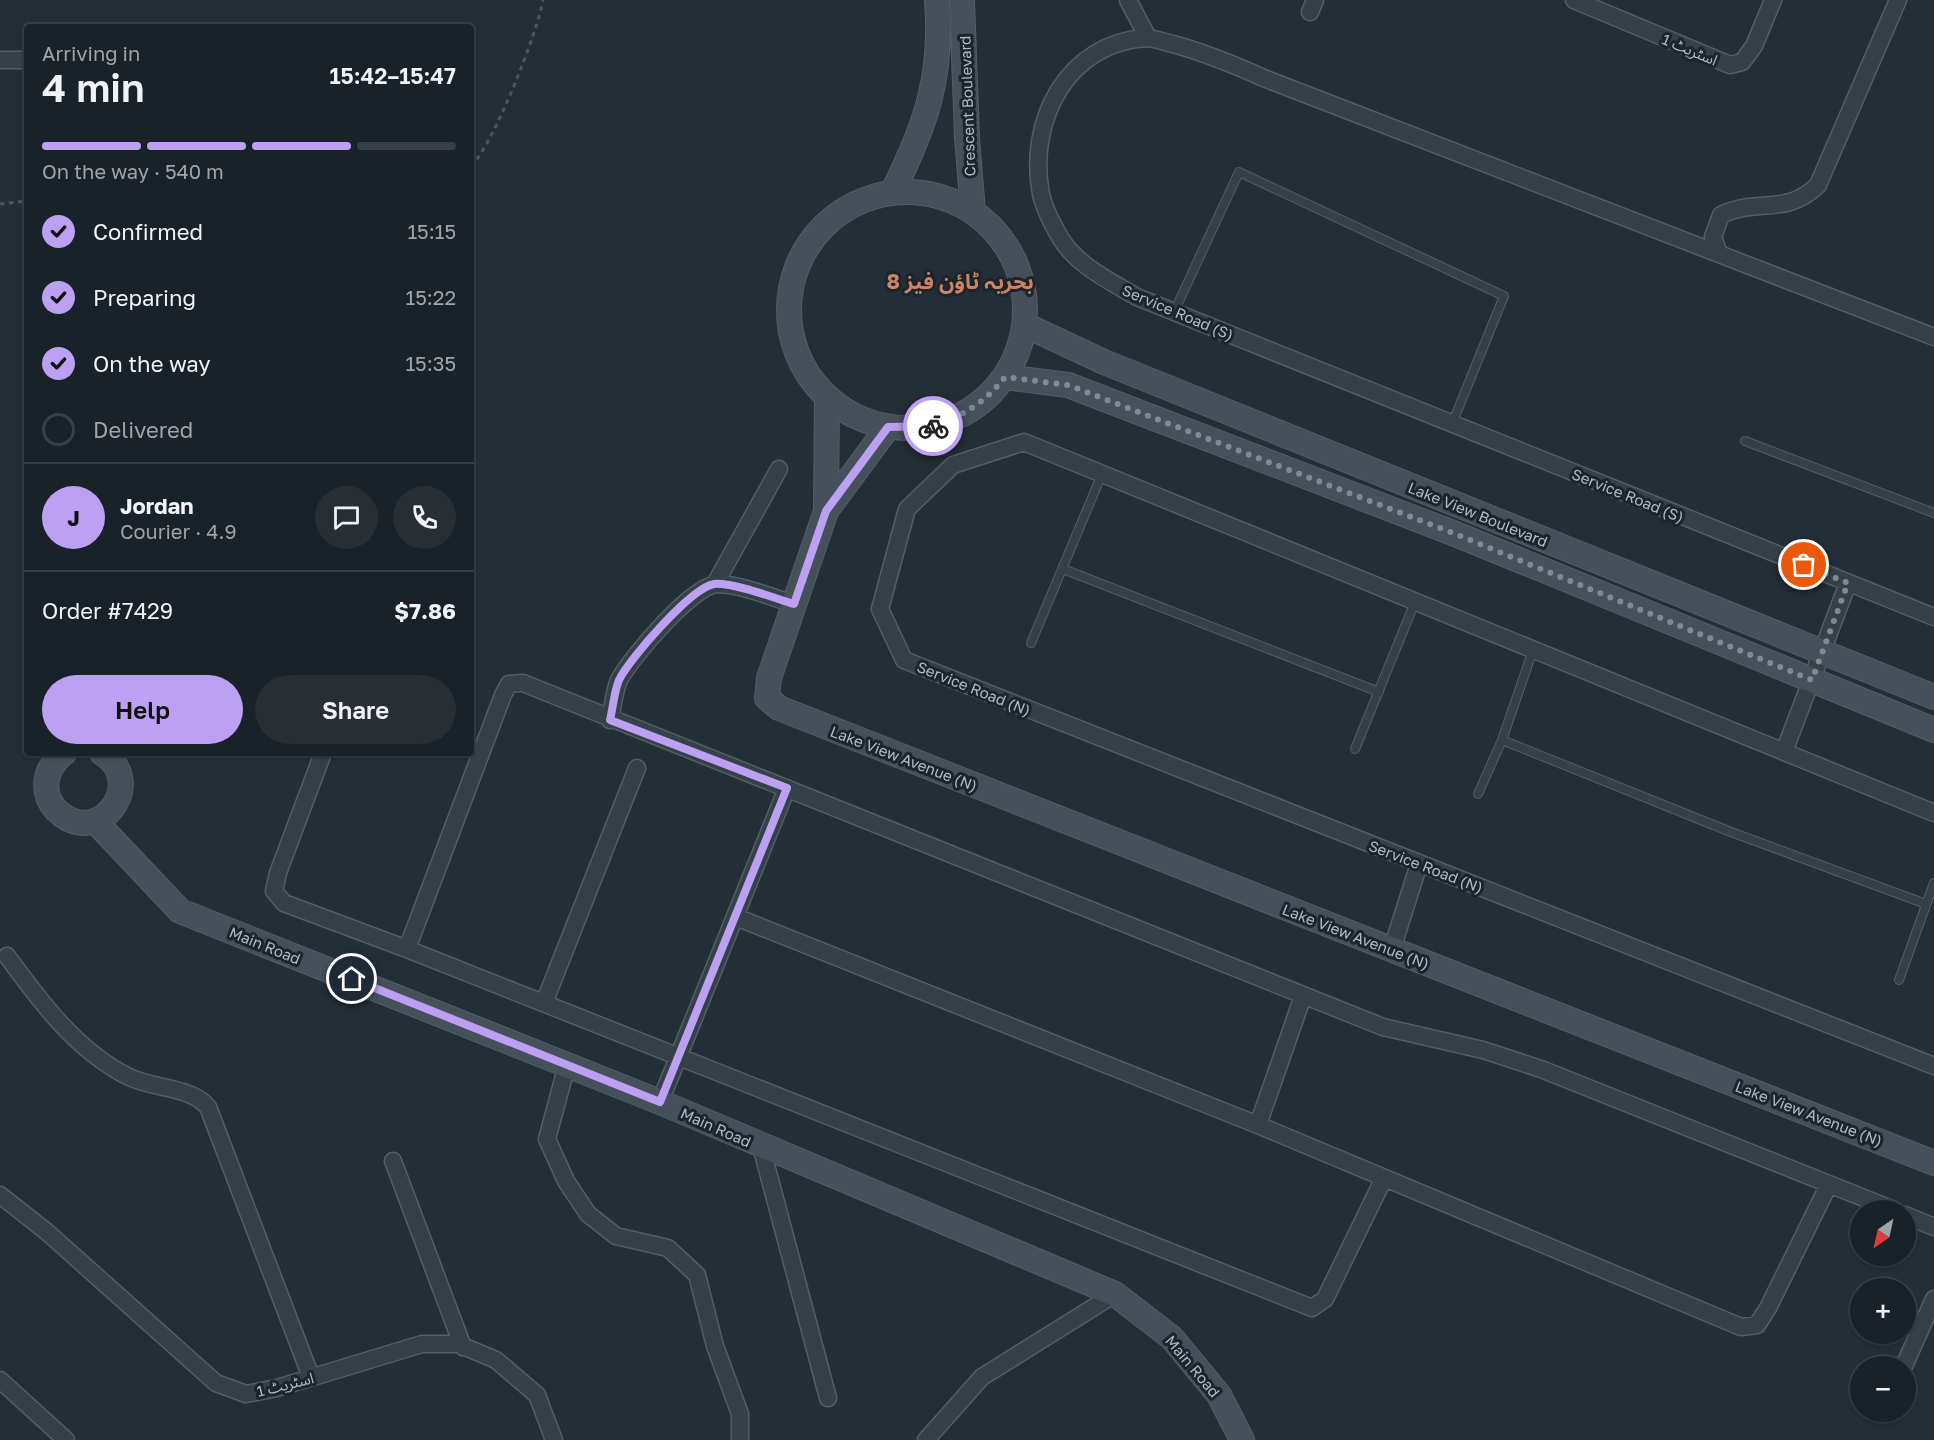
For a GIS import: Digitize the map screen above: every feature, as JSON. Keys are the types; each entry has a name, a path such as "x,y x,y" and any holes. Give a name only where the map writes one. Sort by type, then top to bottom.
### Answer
{"street":[{"name":"Crescent Boulevard","path":"892,192 915,148 934,84 939,52 937,0"},
{"name":"Crescent Boulevard","path":"962,0 967,138 973,212"},
{"path":"1128,0 1148,38"},
{"name":"اسٹریٹ 1","path":"1574,0 1730,65 1742,62 1754,46 1773,0"},
{"path":"1718,251 1713,237 1721,215 1733,209 1752,206 1781,206 1806,196 1818,185 1898,0"},
{"name":"Service Road (S)","path":"1934,337 1718,251 1266,79 1211,54 1148,38 1104,46 1067,77 1045,115 1037,151 1041,195 1062,241 1090,269 1137,297 1934,617"},
{"path":"0,60 24,60"},
{"path":"892,192 934,195 973,212 990,226 1015,261 1025,303 1025,325 1015,361 1005,377 982,401 954,419 933,426 888,427 866,421 827,398 809,377 796,353 790,327 789,300 794,274 805,249 828,222 842,211 866,199 892,192"},
{"name":"Lake View Boulevard","path":"1025,325 1115,367 1934,697"},
{"name":"Lake View Boulevard","path":"1005,377 1068,385 1453,533 1934,730"},
{"path":"826,511 827,398"},
{"path":"610,720 618,682 637,652 696,593 715,584 740,588 794,604 826,511 888,427"},
{"name":"Service Road (N)","path":"1934,813 1024,442 953,465 907,509 880,609 904,660 1934,1066"},
{"path":"715,584 779,469"},
{"path":"1784,752 1848,583"},
{"name":"Lake View Avenue (N)","path":"794,604 769,678 767,698 779,708 1934,1163"},
{"path":"407,949 509,684 523,683 610,720 787,788 1383,1027 1483,1050 1541,1069 1869,1200"},
{"path":"60,756 48,772 46,786 49,800 57,811 68,819 81,823 95,821 113,808 121,787 116,765 106,756"},
{"path":"322,756 273,891 284,903 407,949 1312,1308 1325,1299 1384,1178"},
{"path":"544,1004 637,768"},
{"path":"660,1102 787,788"},
{"name":"Main Road","path":"95,821 180,911 660,1102 1115,1294 1172,1338 1219,1395 1242,1440"},
{"path":"1392,949 1419,864"},
{"path":"736,918 1258,1125 1741,1327 1757,1325 1768,1308 1829,1184"},
{"path":"7,956 56,1019 105,1062 128,1077 194,1097 208,1107 311,1377"},
{"path":"1258,1125 1303,996"},
{"path":"567,1065 547,1139 566,1181 588,1214 616,1236 668,1248 696,1275 716,1346 740,1414 740,1440"},
{"path":"761,1146 828,1398"},
{"path":"393,1161 463,1347"},
{"name":"اسٹریٹ 1","path":"0,1196 47,1232 216,1383 246,1394 422,1344 463,1347 496,1360 537,1395 554,1440"},
{"path":"1916,1220 1934,1227"},
{"path":"926,1440 982,1377 1115,1294"},
{"path":"1908,1356 1934,1299"},
{"path":"0,1380 66,1440"}],"lane":[{"path":"1174,312 1239,172 1504,296 1452,424"},
{"path":"1745,441 1934,513"},
{"path":"1031,643 1102,474"},
{"path":"1063,569 1379,692"},
{"path":"1355,749 1415,602"},
{"path":"1478,794 1502,740 1533,650"},
{"path":"1502,740 1731,832 1926,904"},
{"path":"1899,980 1934,883"}],"path":[{"path":"474,161 493,132 532,38 543,0"},
{"path":"0,204 24,201"}],"way so far":[{"path":"933,426 954,419 974,408 991,394 1005,377 1068,385 1453,533 1812,680 1848,583 1804,565"}],"district":[{"name":"بحریہ ٹاؤن فیز 8","path":"960,281"}],"route":[{"path":"352,979 660,1102 787,788 610,720 618,682 637,652 696,593 715,584 740,588 794,604 826,511 888,427 933,426"}]}
